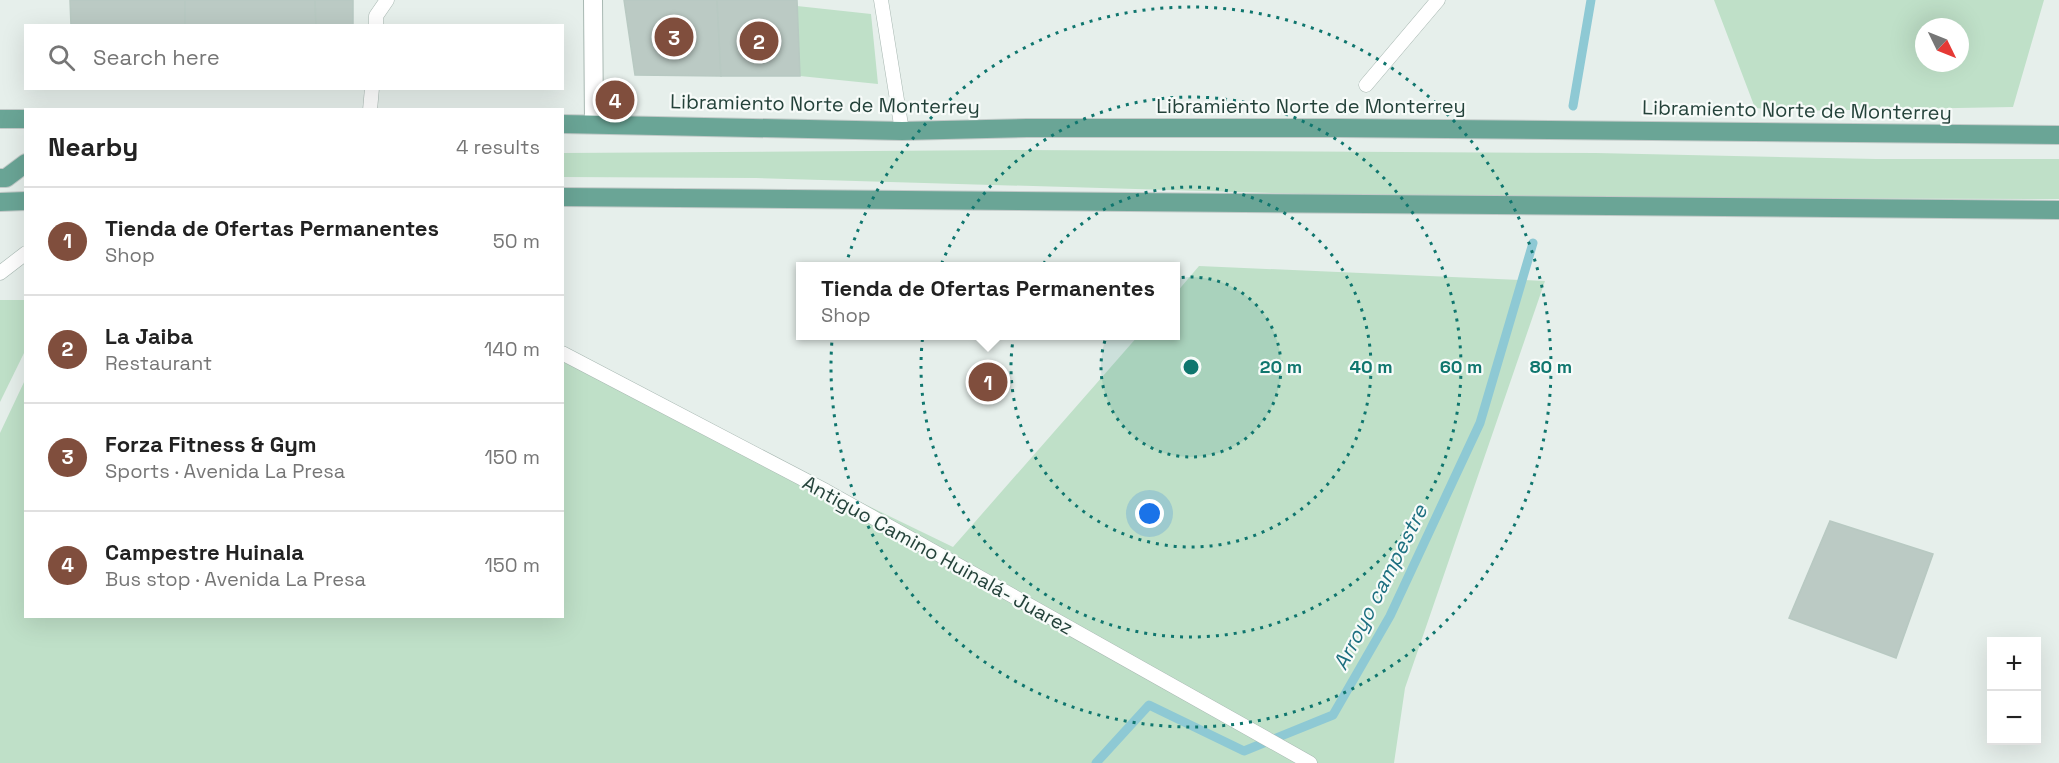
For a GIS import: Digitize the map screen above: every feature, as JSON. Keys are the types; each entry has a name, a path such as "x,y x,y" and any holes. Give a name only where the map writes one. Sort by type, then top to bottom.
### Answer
{"main road":[{"path":"9,117 24,132"},
{"name":"Libramiento Norte de Monterrey","path":"564,124 902,131 1027,128 1340,128 2059,135"},
{"path":"0,178 6,178 24,165"},
{"path":"564,197 2059,210"},
{"path":"0,202 24,201"}],"street":[{"path":"593,0 594,123"}],"lane":[{"path":"376,24 376,16 387,0"},
{"path":"881,0 902,131"},
{"path":"1366,85 1438,0"},
{"path":"370,108 372,90"},
{"path":"0,273 24,255"},
{"name":"Antiguo Camino Huinalá- Juarez","path":"564,354 826,491 1310,763"}],"green space":[{"path":"1714,0 2044,0 2013,107 1791,111 1755,108"},
{"path":"797,6 871,14 878,84 800,76"},
{"path":"1012,150 1596,153 1876,159 2059,159 2059,199 1405,197 756,178 564,177 564,153"},
{"path":"1199,266 1545,281 1405,688 1394,763 0,763 0,433 24,382 24,618 564,618 564,358 953,547 1134,340 1180,340 1180,288"},
{"path":"0,300 24,300 24,353 0,402"}],"building":[{"path":"70,0 185,0 185,24 71,24"},
{"path":"185,0 315,0 316,24 185,24"},
{"path":"315,0 353,0 353,24 316,24"},
{"path":"624,0 717,0 721,76 635,75"},
{"path":"717,0 797,0 800,76 721,76"},
{"path":"1830,521 1933,554 1896,658 1789,618"}],"waterway":[{"name":"Arroyo campestre","path":"1573,106 1591,0"},
{"name":"Arroyo campestre","path":"1096,763 1149,705 1244,751 1333,715 1390,616 1480,423 1533,243"}],"place":[{"name":"Forza Fitness & Gym","path":"674,37"},
{"name":"La Jaiba","path":"759,41"},
{"name":"Campestre Huinala","path":"615,100"},
{"name":"Tienda de Ofertas Permanentes","path":"988,382"}]}
